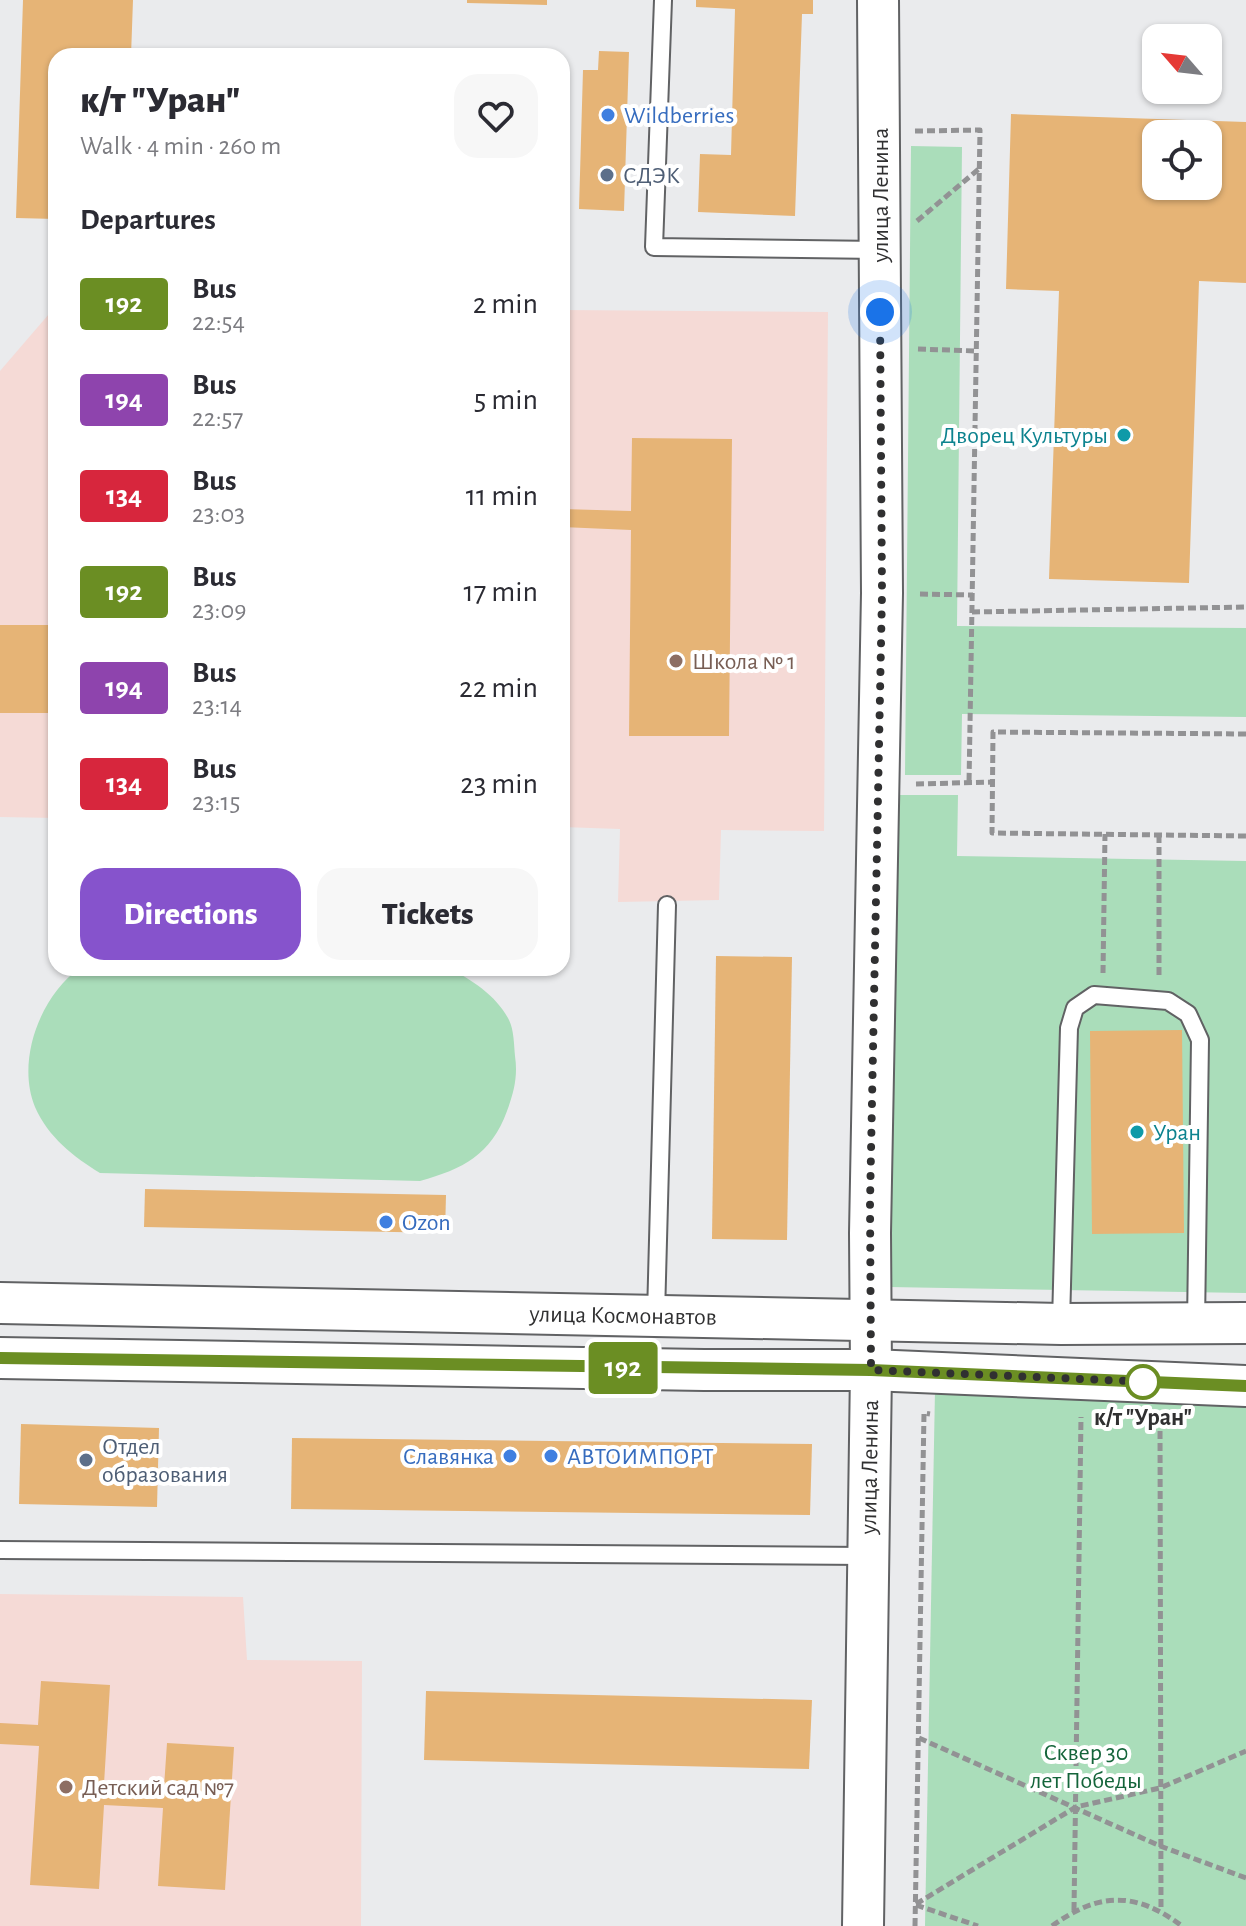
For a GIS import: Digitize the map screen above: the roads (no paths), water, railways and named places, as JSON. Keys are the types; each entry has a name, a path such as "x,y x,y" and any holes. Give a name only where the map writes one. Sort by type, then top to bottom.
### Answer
{"street":[{"name":"улица Ленина","path":"863,1926 882,593 895,238 878,0"},
{"name":"улица Космонавтов","path":"0,1303 1061,1324 1246,1323"},
{"path":"0,1358 871,1370 1246,1386"}],"lane":[{"path":"663,0 654,247 895,238"},
{"path":"656,1315 667,905"},
{"path":"1061,1324 1069,1028 1075,1008 1094,995 1168,1001 1188,1014 1200,1040 1196,1325"},
{"path":"0,1550 868,1556"}],"place":[{"name":"Wildberries","path":"608,115"},
{"name":"СДЭК","path":"607,175"},
{"name":"Дворец Культуры","path":"1124,435"},
{"name":"Школа № 1","path":"676,661"},
{"name":"Уран","path":"1137,1132"},
{"name":"Ozon","path":"386,1222"},
{"name":"к/т \"Уран\"","path":"1143,1382"},
{"name":"Славянка","path":"510,1456"},
{"name":"АВТОИМПОРТ","path":"551,1456"},
{"name":"Отдел образования","path":"86,1460"},
{"name":"Детский сад №7","path":"66,1787"}],"park label":[{"name":"Сквер 30 лет Победы","path":"1086,1766"}]}
